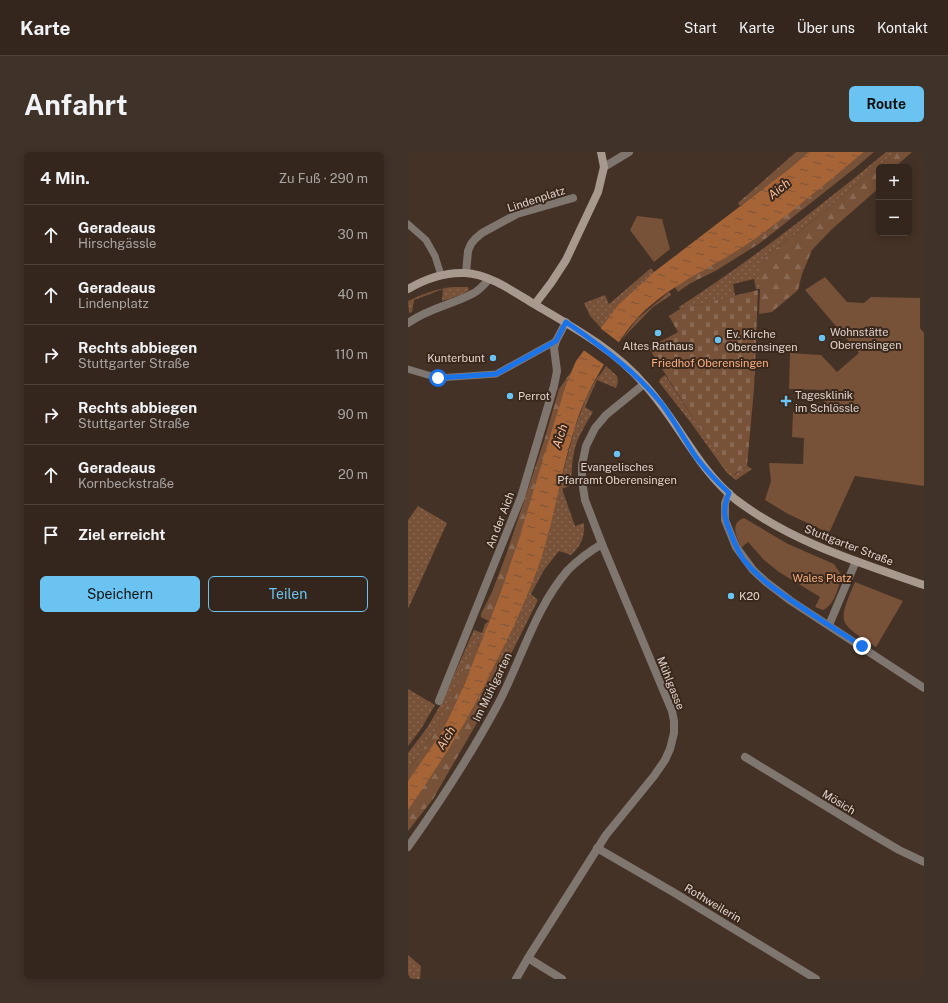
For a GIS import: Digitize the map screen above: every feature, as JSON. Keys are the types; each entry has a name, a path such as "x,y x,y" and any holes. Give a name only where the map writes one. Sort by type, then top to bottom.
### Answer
{"main road":[{"path":"535,304 566,260 577,240 598,192 604,167 601,152"},
{"name":"Stuttgarter Straße","path":"408,289 419,283 441,275 466,273 503,285 566,322 618,359 644,384 661,404 696,457 712,476 729,493 762,518 790,534 823,549 924,585"}],"street":[{"path":"604,167 628,152"},
{"name":"Lindenplatz","path":"466,273 468,251 475,239 482,234 517,214 574,198"},
{"path":"408,323 423,313 472,294 480,289 489,280"},
{"path":"556,341 566,322"},
{"name":"An der Aich","path":"439,701 521,497 554,386 557,371 554,348 556,341"},
{"name":"Mühlgasse","path":"516,979 597,848 665,760 670,749 674,733 672,711 602,544 585,500 582,482 582,465 586,446 595,428 606,415 644,384"},
{"path":"729,493 725,503 725,520 736,547 753,570 791,601 924,688"},
{"name":"Im Mühlgarten","path":"408,847 463,767 498,704 540,612 553,590 569,569 586,554 602,544"},
{"path":"829,625 856,561"},
{"name":"Mösich","path":"745,757 899,850 924,862"},
{"name":"Rothweilerin","path":"597,848 680,896 816,979"},
{"path":"528,958 562,979"}],"lane":[{"path":"408,224 426,240 435,256 441,275"},
{"path":"408,369 438,378 496,374 556,341"}],"green space":[{"path":"796,152 809,152 740,206 738,203"},
{"path":"864,152 874,152 760,243 717,270 689,284 678,292 675,287 747,244 802,203"},
{"path":"886,152 896,152 881,164 876,164 876,169 810,223 767,255 761,267 761,289 756,289 754,279 733,284 735,296 680,309 679,307 732,271 836,193"},
{"path":"896,152 912,152 898,164 881,164"},
{"path":"876,169 876,191 831,230 812,250 802,274 798,290 772,312 759,314 761,267 767,255 810,223"},
{"path":"637,216 662,219 670,249 654,262 630,230"},
{"path":"651,268 654,272 618,305 601,328 590,316 584,303 605,295 609,304"},
{"path":"825,277 847,302 864,303 871,297 920,298 920,328 924,333 924,486 855,476 829,533 788,514 765,500 771,481 769,463 803,464 804,438 792,437 793,412 824,413 825,390 789,389 790,353 821,355 837,372 859,353 805,290"},
{"path":"468,287 469,290 461,295 442,301 443,289 414,300 412,312 409,313 408,301 431,292 442,289"},
{"name":"Friedhof Oberensingen","path":"758,290 754,389 747,466 733,475 691,415 649,348 678,332 669,316 680,309"},
{"path":"669,292 671,295 653,307 621,340 637,319"},
{"path":"606,366 617,376 618,382 616,388 597,380 585,407 593,412 575,447 571,485 562,489 575,526 584,523 583,537 580,545 571,555 559,551 544,570 531,594 538,600 505,666 497,661 537,571 575,427 586,398 598,376"},
{"path":"571,372 566,384 521,533 501,592 489,621 481,617 481,614 492,592 506,555 544,441 559,389"},
{"path":"665,375 691,415 734,475 747,466 752,469 736,480 727,473 659,382"},
{"path":"418,506 447,523 408,609 408,520"},
{"name":"Wales Platz","path":"744,518 788,544 834,564 842,576 836,595 827,608 823,610 815,607 820,597 779,572 764,560 748,542 741,548 736,535 735,527 739,520"},
{"path":"855,582 903,601 876,647 854,632 844,621 845,606"},
{"path":"489,621 481,646 477,644 436,730 408,771 408,753 427,728 442,702 474,630 482,633 485,624"},
{"path":"476,644 481,646 443,730 408,781 408,771 436,730"},
{"path":"497,661 505,666 482,714 433,799 408,831 408,810 472,710"},
{"path":"408,689 435,705 421,729 408,746"},
{"path":"408,955 421,966 420,979 408,979"}],"water":[{"name":"Aich","path":"809,152 864,152 806,200 746,245 682,283 651,305 626,332 603,366 579,414 565,462 544,551 519,615 473,708 442,760 408,810 408,781 443,730 465,683 501,591 518,542 566,384 576,361 618,305 654,272"}],"pier":[{"path":"599,327 621,344 606,366 582,349"}],"place":[{"name":"Altes Rathaus","path":"658,333"},
{"name":"Wohnstätte Oberensingen","path":"822,338"},
{"name":"Ev. Kirche Oberensingen","path":"718,340"},
{"name":"Kunterbunt","path":"493,358"},
{"name":"Perrot","path":"510,396"},
{"name":"Tagesklinik im Schlössle","path":"786,401"},
{"name":"Evangelisches Pfarramt Oberensingen","path":"617,454"},
{"name":"K20","path":"731,596"}],"route":[{"path":"438,378 496,374 556,341 566,322 618,359 644,384 661,404 696,457 729,493 724,509 725,520 736,547 753,570 791,601 862,646"}]}
